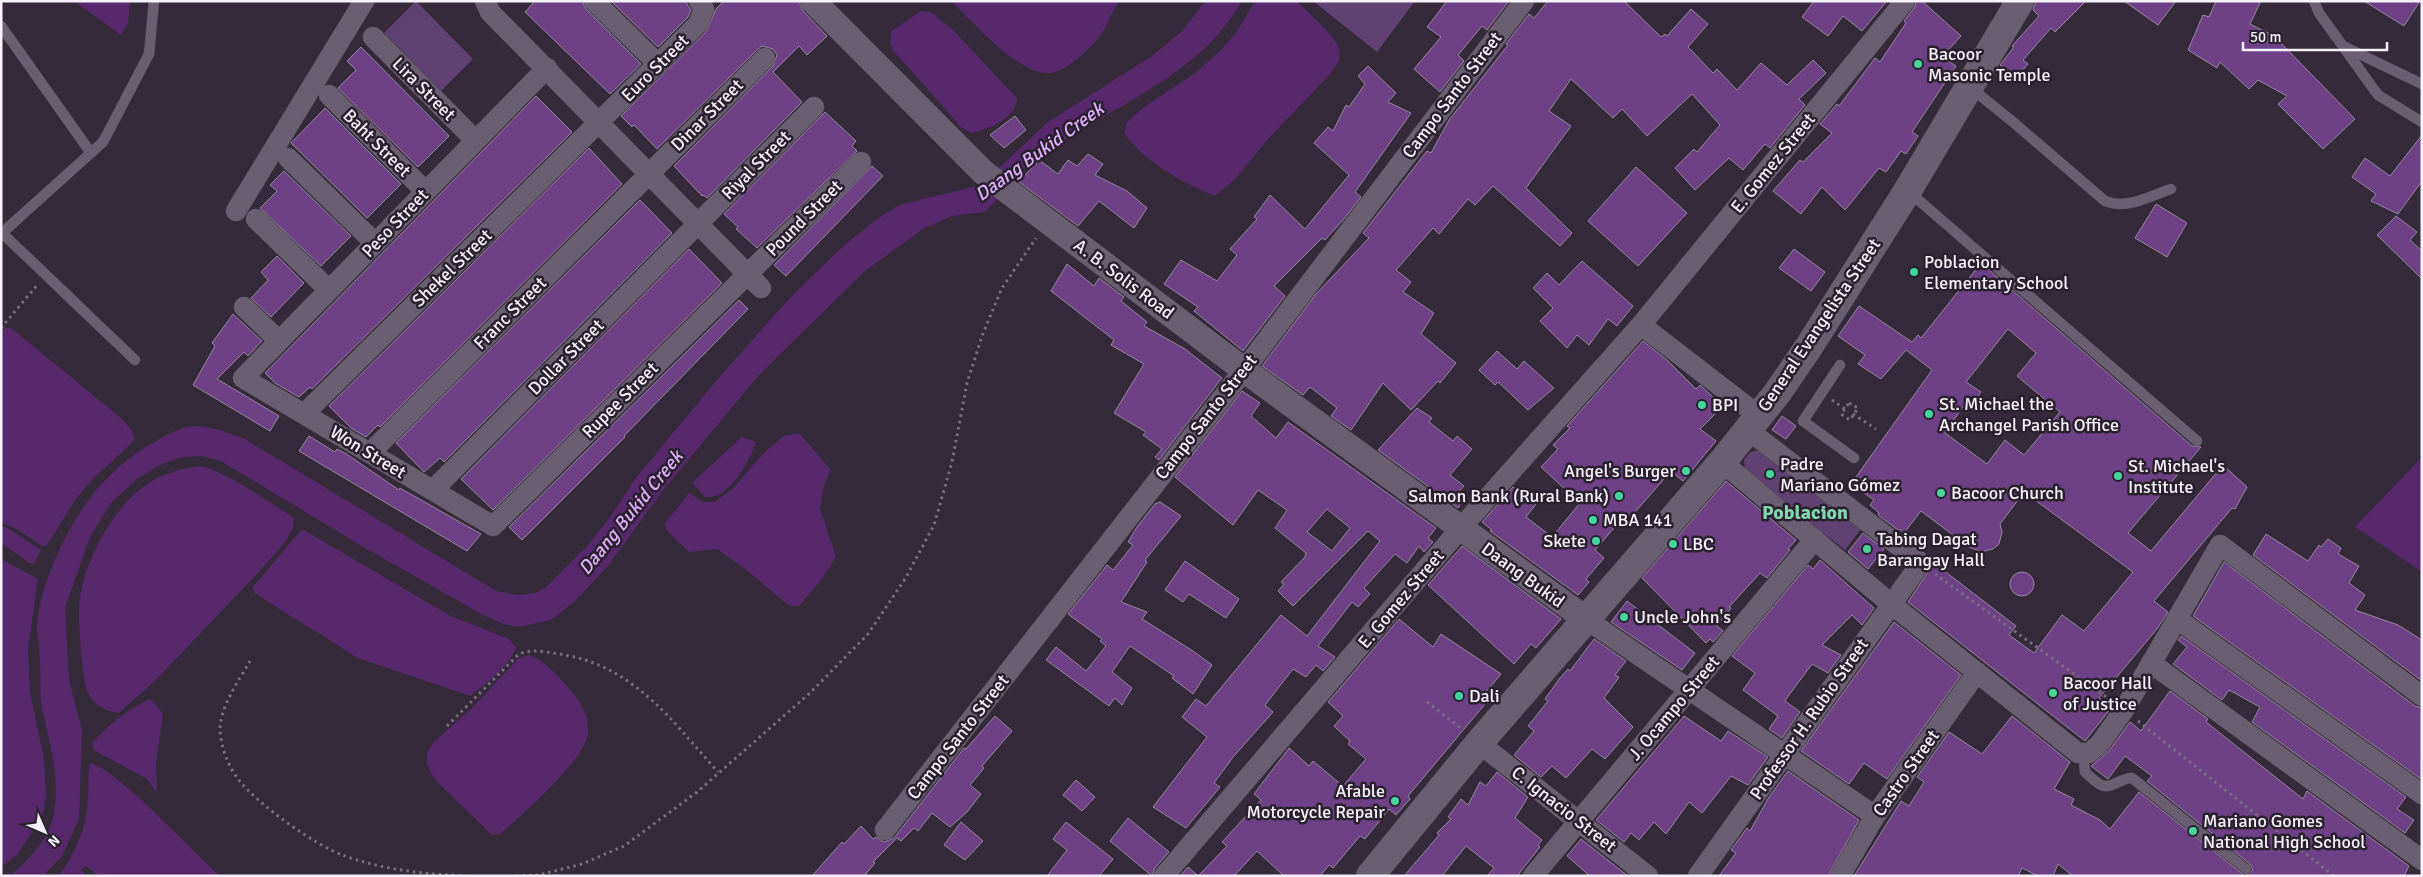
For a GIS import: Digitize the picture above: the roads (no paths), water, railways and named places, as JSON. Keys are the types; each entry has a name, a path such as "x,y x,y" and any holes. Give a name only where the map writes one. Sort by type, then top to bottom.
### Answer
{"main road":[{"name":"General Evangelista Street","path":"1370,876 1479,743 1587,620 1754,423 1810,345 1908,190 2020,1"}],"street":[{"path":"236,211 364,1"},
{"path":"485,1 490,12 601,122 754,281"},
{"path":"594,1 659,65"},
{"name":"A. B. Solis Road","path":"813,1 984,172 1008,192 1244,370 1460,529"},
{"name":"Campo Santo Street","path":"885,830 1244,370 1524,1"},
{"name":"E. Gomez Street","path":"1164,876 1460,529 1642,325 1905,1"},
{"name":"Euro Street","path":"601,122 698,24 701,5"},
{"name":"Lira Street","path":"373,37 475,140"},
{"name":"Dinar Street","path":"650,173 765,58"},
{"name":"Peso Street","path":"243,378 547,68"},
{"name":"Baht Street","path":"329,95 425,191"},
{"name":"Riyal Street","path":"699,223 814,107"},
{"name":"Shekel Street","path":"304,414 601,122"},
{"path":"288,158 375,242"},
{"name":"Pound Street","path":"754,281 861,162"},
{"name":"Franc Street","path":"370,454 650,173"},
{"path":"256,219 329,290"},
{"name":"Dollar Street","path":"433,490 699,223"},
{"name":"Rupee Street","path":"493,526 754,281"},
{"path":"244,308 279,341"},
{"path":"1642,325 1754,423"},
{"name":"Won Street","path":"243,378 493,526"},
{"name":"Professor H. Rubio Street","path":"1698,876 1921,563 1754,423"},
{"path":"1722,462 1891,604 2078,752 2089,753 2099,745 2124,710 2220,545 2422,696"},
{"name":"Daang Bukid","path":"1460,529 1587,620"},
{"name":"J. Ocampo Street","path":"1533,876 1814,539"},
{"path":"2177,619 2422,794"},
{"path":"1587,620 1875,816"},
{"path":"2151,663 2422,860"},
{"name":"Castro Street","path":"1840,876 1875,816 1977,672"},
{"name":"C. Ignacio Street","path":"1479,743 1648,876"}],"lane":[{"path":"135,360 2,232 103,142 148,54 154,1"},
{"path":"2314,1 2319,13 2378,96 2422,122"},
{"path":"1,26 91,153"},
{"path":"2344,47 2422,84"},
{"path":"1969,87 2105,201 2114,204 2125,204 2171,189"},
{"path":"1908,190 2197,441"},
{"path":"1840,365 1803,421 1854,458"},
{"path":"2089,753 2084,761 2085,772 2102,786 2108,786 2132,778 2246,868"}],"water":[{"path":"74,1 130,1 128,24 121,35"},
{"path":"951,1 1120,1 1093,45 1061,70 1042,72 1028,68 1013,59 985,35"},
{"name":"Daang Bukid Creek","path":"1205,1 1242,1 1223,29 1175,73 1034,160 1020,172 984,212 952,216 923,229 865,271 760,374 664,489 607,567 576,600 551,620 519,627 504,624 483,615 365,548 221,461 203,456 182,457 158,466 137,479 111,503 90,537 65,608 69,680 82,730 79,819 62,856 43,876 10,876 25,862 45,838 53,819 55,808 56,782 42,708 37,629 43,591 59,551 78,515 102,484 116,469 132,457 161,438 183,428 207,427 231,434 245,439 496,591 518,595 535,593 545,588 588,545 611,516 635,479 721,375 790,298 840,249 873,222 899,205 981,185 1048,122 1152,56 1182,31"},
{"path":"1255,1 1297,1 1334,40 1340,53 1340,58 1330,74 1269,138 1235,179 1215,196 1190,185 1153,162 1124,133 1127,122 1147,105 1195,73 1220,51 1236,33"},
{"path":"921,11 931,12 954,31 1017,98 1012,112 1007,117 993,126 971,133 961,127 894,51 890,43 892,31"},
{"path":"5,328 11,328 121,418 132,431 135,439 85,487 47,545 42,546 18,530 1,522 1,333"},
{"path":"799,433 831,470 824,485 820,509 836,557 822,579 798,607 788,605 749,572 717,549 689,552 667,531 665,524 689,493 703,502 715,502 733,488 767,450 784,436"},
{"path":"742,437 756,442 744,469 730,486 722,492 714,496 705,497 693,483"},
{"path":"2422,457 2422,572 2355,527"},
{"path":"201,466 237,482 294,518 293,528 286,541 258,573 157,679 119,713 108,711 94,702 89,695 84,679 79,609 81,592 89,565 110,523 128,500 138,491 152,481 168,474"},
{"path":"1,527 6,527 41,550 34,563 29,563 1,543"},
{"path":"302,529 449,615 509,639 516,648 508,662 496,675 470,696 358,658 254,593 253,587"},
{"path":"1,559 38,579 28,649 30,693 44,758 46,795 43,815 17,855 1,867"},
{"path":"529,655 550,668 576,696 585,714 588,734 576,758 564,773 500,834 492,835 435,780 427,764 427,754 433,743 472,708 519,658"},
{"path":"150,699 163,713 156,763 157,793 147,779 94,750 92,744 119,718 134,707"},
{"path":"90,763 118,780 136,795 220,876 99,876 86,866 81,869 86,876 59,876 75,849 83,829 87,809"}],"place":[{"name":"Bacoor Masonic Temple","path":"1918,64"},
{"name":"Poblacion Elementary School","path":"1914,272"},
{"name":"BPI","path":"1702,405"},
{"name":"St. Michael the Archangel Parish Office","path":"1929,414"},
{"name":"Angel's Burger","path":"1686,471"},
{"name":"Padre Mariano Gómez","path":"1770,474"},
{"name":"St. Michael's Institute","path":"2118,476"},
{"name":"Bacoor Church","path":"1941,493"},
{"name":"Salmon Bank (Rural Bank)","path":"1619,496"},
{"name":"MBA 141","path":"1593,520"},
{"name":"Skete","path":"1596,541"},
{"name":"LBC","path":"1673,544"},
{"name":"Tabing Dagat Barangay Hall","path":"1867,549"},
{"name":"Uncle John's","path":"1624,617"},
{"name":"Bacoor Hall of Justice","path":"2053,693"},
{"name":"Dali","path":"1459,696"},
{"name":"Afable Motorcycle Repair","path":"1395,801"},
{"name":"Mariano Gomes National High School","path":"2193,831"}],"district":[{"name":"Poblacion","path":"1805,512"}]}
